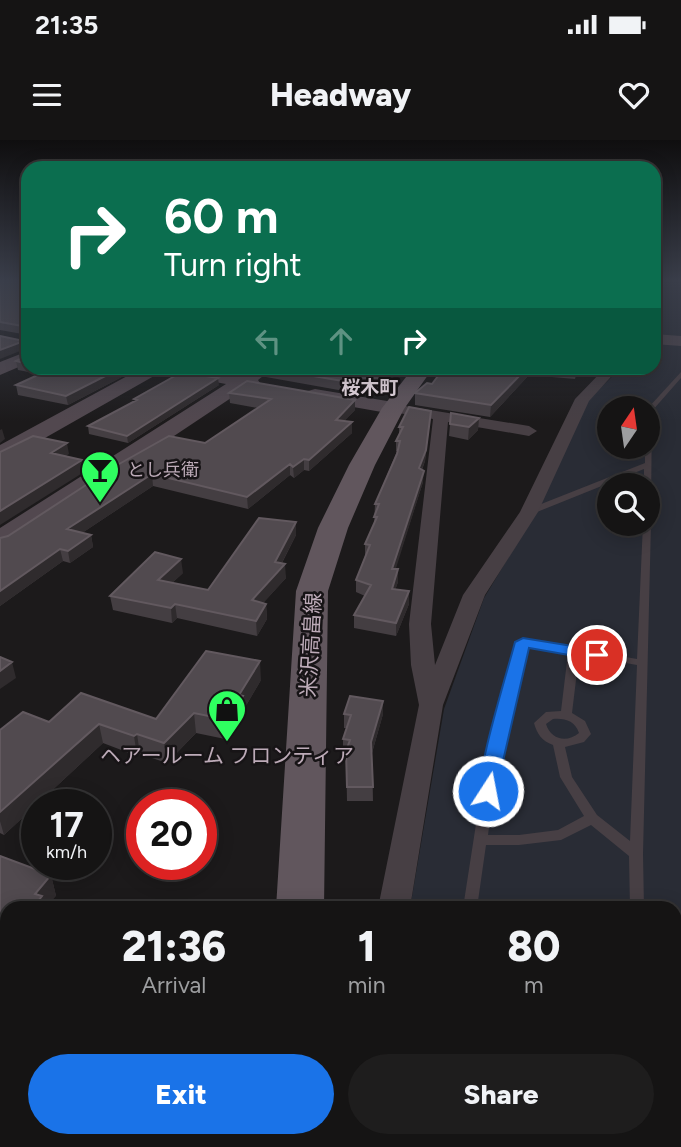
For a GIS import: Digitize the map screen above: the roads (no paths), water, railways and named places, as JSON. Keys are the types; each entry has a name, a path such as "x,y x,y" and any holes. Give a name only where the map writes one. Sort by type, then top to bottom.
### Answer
{"main road":[{"name":"米沢高畠線","path":"300,901 312,591 332,528 362,465 393,408 418,375"}],"street":[{"path":"661,339 681,341"},
{"path":"0,369 21,350"},
{"path":"1,453 142,375"},
{"path":"204,375 241,382"},
{"path":"395,901 431,705 474,595 529,512 582,399 605,375"},
{"path":"0,540 241,382 265,377"},
{"path":"292,390 441,418 529,431"},
{"path":"431,705 423,665 420,624 441,418"}],"lane":[{"path":"649,473 649,411 681,374"},
{"path":"529,512 649,464"},
{"path":"637,901 636,854 647,536"},
{"path":"471,901 491,766 523,642 643,663"},
{"path":"566,715 574,651"},
{"path":"550,715 566,715 581,723 585,734 575,742 558,742 544,734 540,723 550,715"},
{"path":"558,742 566,777 592,818 636,854"},
{"path":"481,840 519,840 561,835 592,818"}],"place":[{"name":"とし兵衛","path":"100,504"},
{"name":"ヘアールーム フロンティア","path":"227,743"}],"district":[{"name":"桜木町","path":"370,387"}]}
